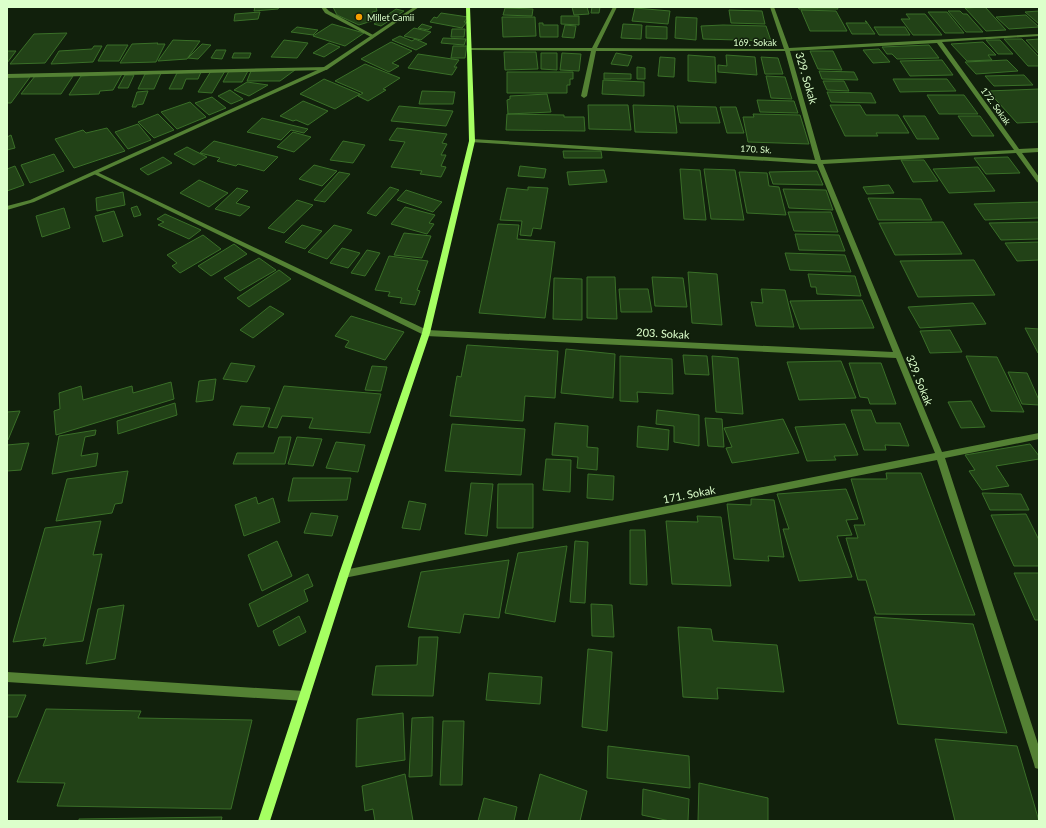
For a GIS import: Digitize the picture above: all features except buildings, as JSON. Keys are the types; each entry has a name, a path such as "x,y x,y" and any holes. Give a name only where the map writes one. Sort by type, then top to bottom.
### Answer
{"main road":[{"path":"264,821 344,574 426,333 472,141 468,7"}],"street":[{"path":"323,7 327,12 373,36"},
{"path":"7,208 32,201 326,68 417,7"},
{"path":"584,96 594,49 615,7"},
{"name":"329. Sokak","path":"772,7 787,50 820,162 940,456 1039,764"},
{"name":"169. Sokak","path":"470,49 787,50 1039,35"},
{"name":"172. Sokak","path":"939,42 1039,181"},
{"path":"7,76 326,68"},
{"name":"170. Sk.","path":"472,141 820,162 1039,150"},
{"path":"95,172 426,333"},
{"name":"203. Sokak","path":"426,333 898,355"},
{"name":"171. Sokak","path":"344,574 1039,436"},
{"path":"7,677 305,696"}],"place":[{"name":"Millet Camii","path":"359,17"}]}
